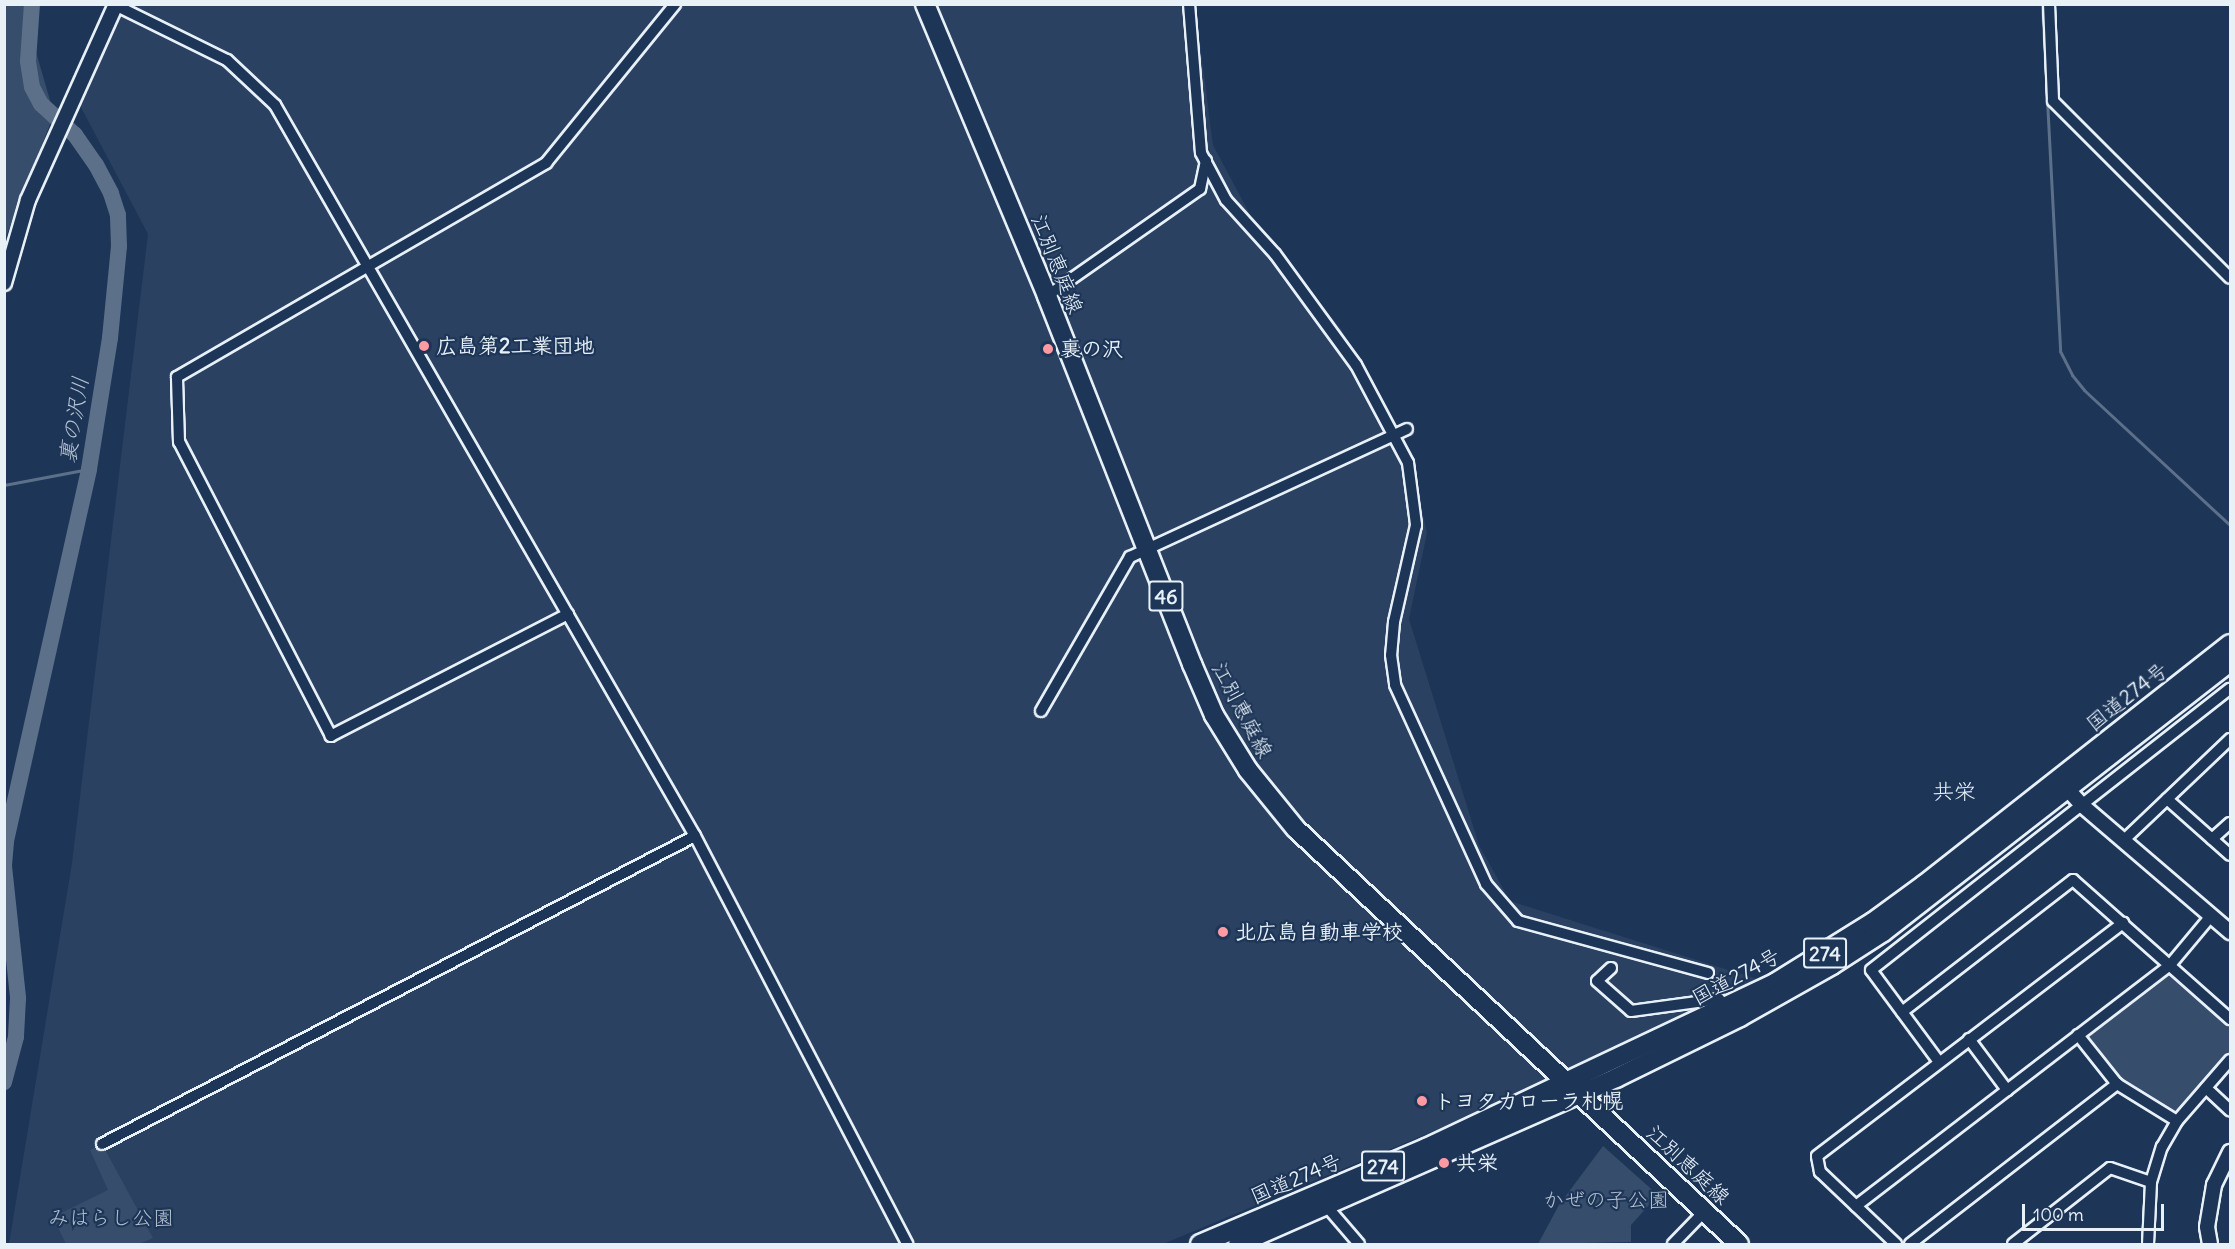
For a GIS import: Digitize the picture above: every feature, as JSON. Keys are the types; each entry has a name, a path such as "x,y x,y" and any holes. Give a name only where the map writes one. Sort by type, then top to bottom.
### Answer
{"main road":[{"name":"江別恵庭線","path":"925,4 1047,296 1214,715 1248,770 1296,830 1570,1090 1739,1245"},
{"name":"国道274号","path":"1200,1245 1322,1200 1740,1017 1832,965 1883,932 2064,785 2230,644"},
{"name":"国道274号","path":"1570,1090 1725,1010 1872,922 2064,785 2230,662"},
{"name":"国道274号","path":"1238,1245 1322,1200"}],"street":[{"path":"568,614 331,736 179,442 177,377 546,163 675,4"},
{"path":"1189,4 1201,153 1226,201 1275,254 1356,365 1408,463 1416,525 1394,622 1391,655 1395,685 1486,884 1518,921 1708,973"},
{"path":"2049,4 2053,101 2230,278"},
{"path":"4,283 28,200 115,5 227,60 253,81 275,105 695,836 907,1245"},
{"path":"1047,296 1200,189 1206,160"},
{"path":"1041,711 1130,557 1407,429"},
{"path":"1940,1062 1871,970 2230,689"},
{"path":"2125,839 2230,739"},
{"path":"2064,785 2083,806 2125,839 2230,932"},
{"path":"2167,800 2230,855"},
{"path":"2212,839 2230,823"},
{"path":"102,1144 695,836"},
{"path":"1902,1012 2073,880 2230,1019"},
{"path":"1856,1206 2170,965 2211,916"},
{"path":"1896,1245 1820,1172 1817,1156 2123,923"},
{"path":"1611,968 1597,981 1631,1011 1719,999 1725,1010"},
{"path":"2078,1035 2117,1084 2177,1121"},
{"path":"1969,1039 2007,1090"},
{"path":"2148,1245 2151,1182 2162,1148 2177,1121 2230,1060"},
{"path":"1910,1245 2117,1084"},
{"path":"2206,1088 2230,1110"},
{"path":"2210,1245 2207,1227 2214,1185 2230,1152"},
{"path":"2013,1245 2110,1168 2151,1182"},
{"path":"1322,1200 1359,1245"},
{"path":"1673,1245 1704,1212"}],"shaded area":[{"path":"116,5 1195,5 1213,145 1254,222 1341,329 1411,458 1427,533 1409,619 1479,845 1510,901 1760,980 1491,1107 1163,1244 9,1244 72,863 148,234 75,96"}],"green space":[{"path":"5,5 35,5 36,52 54,114 5,239"},
{"path":"2170,965 2230,1019 2230,1060 2177,1121 2117,1084 2078,1035"},
{"name":"みはらし公園","path":"102,1144 153,1238 139,1244 66,1244 53,1217 108,1190 90,1150"},
{"name":"かぜの子公園","path":"1603,1146 1658,1195 1631,1225 1631,1242 1538,1244 1559,1205"}],"waterway":[{"name":"裏の沢川","path":"4,865 6,841 89,469 110,338 119,246 118,215 111,193 96,165 75,135 41,104 32,87 28,61 32,4"},
{"path":"2042,4 2060,351 2072,375 2084,390 2230,525"},
{"path":"4,485 89,469"},
{"name":"裏の沢川","path":"4,866 18,998 16,1037 4,1082"}],"place":[{"name":"広島第2工業団地","path":"424,346"},
{"name":"裏の沢","path":"1048,349"},
{"name":"北広島自動車学校","path":"1223,932"},
{"name":"トヨタカローラ札幌","path":"1422,1101"},
{"name":"共栄","path":"1444,1163"}],"district":[{"name":"共栄","path":"1954,792"}]}
